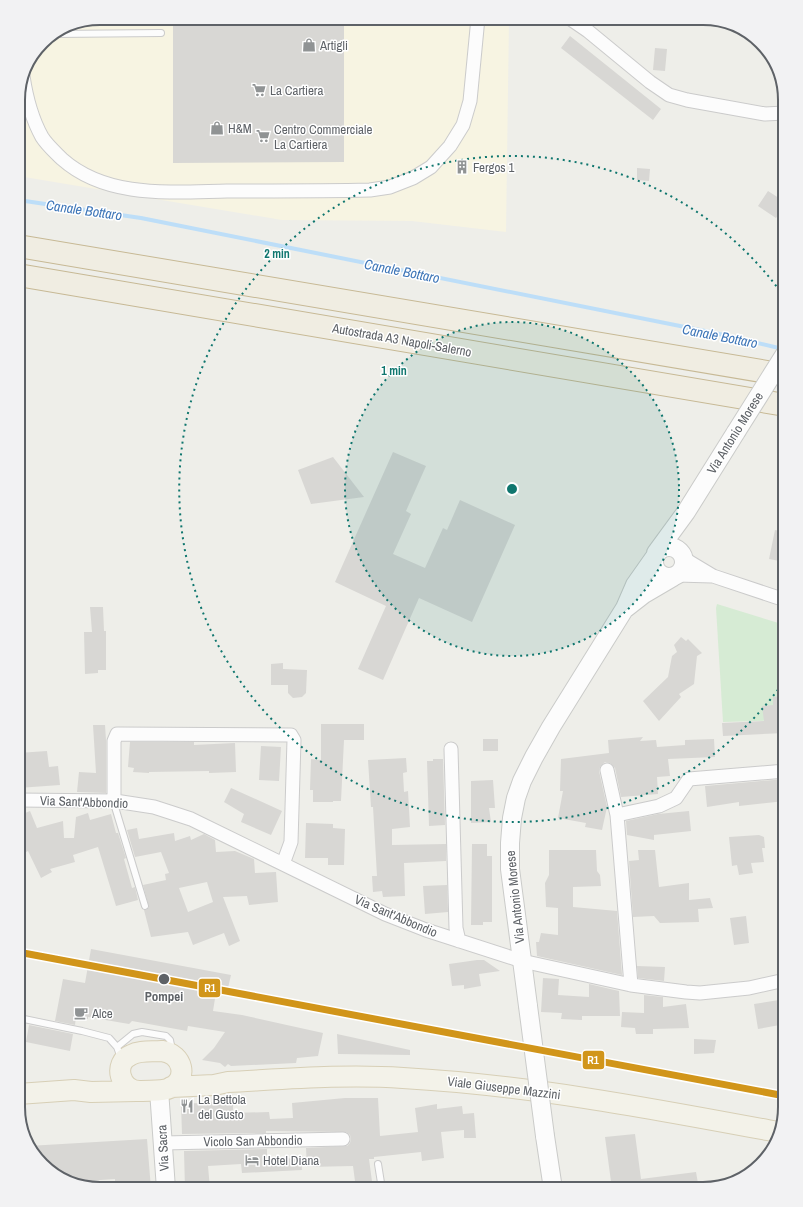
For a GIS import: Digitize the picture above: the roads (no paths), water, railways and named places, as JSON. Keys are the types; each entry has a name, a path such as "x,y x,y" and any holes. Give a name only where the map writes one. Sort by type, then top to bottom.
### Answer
{"highway":[{"path":"25,247 778,374"},
{"name":"Autostrada A3 Napoli-Salerno","path":"25,276 778,405"}],"main road":[{"name":"Viale Giuseppe Mazzini","path":"74,1090 105,1076 125,1057 162,1051 168,1052 195,1071 214,1079 228,1082"},
{"path":"125,1057 120,1074 125,1085 154,1093 180,1078 182,1072 176,1057"},
{"name":"Viale Giuseppe Mazzini","path":"25,1094 74,1090 91,1092 154,1093 228,1082 324,1077 437,1080 560,1095 773,1131"}],"street":[{"path":"26,88 29,101 42,136 48,145 76,170 96,181 125,188 160,192 370,190 390,187 413,178 431,167 450,146 463,125 470,101 477,25"},
{"path":"579,25 650,82 669,95 687,100 765,114 778,113"},
{"name":"Via Antonio Morese","path":"552,1182 510,869 512,818 516,798 534,756 625,608 635,585 686,512 778,365"},
{"name":"Via Antonio Morese","path":"625,608 644,594 675,576 683,568 683,527 686,512"},
{"path":"713,576 675,576 668,578 659,575 654,567 655,555 660,549 669,547 679,550 682,556 713,576 778,598"},
{"path":"114,800 114,741 117,734 291,735 294,740 291,842 284,864"},
{"path":"452,749 456,928 459,941"},
{"path":"607,770 617,815 631,985"},
{"path":"617,815 659,806 676,798 689,779 778,772"},
{"name":"Via Sant'Abbondio","path":"25,800 114,800 154,807 191,820 385,914 426,930 522,961 631,985 700,993 749,988 778,982"},
{"name":"Via Sacra","path":"154,1093 163,1143 166,1182"},
{"name":"Vicolo San Abbondio","path":"163,1143 343,1139"}],"lane":[{"path":"65,34 161,34"},
{"path":"114,800 114,807 145,906"},
{"path":"25,1019 109,1038 125,1057"},
{"path":"378,1164 381,1182"}],"waterway":[{"name":"Canale Bottaro","path":"25,201 141,218 715,333 778,348"}],"place":[{"name":"Artigli","path":"309,45"},
{"name":"La Cartiera","path":"259,90"},
{"name":"H&M","path":"217,128"},
{"name":"Centro Commerciale La Cartiera","path":"263,136"},
{"name":"Fergos 1","path":"462,167"},
{"name":"Pompei","path":"164,979"},
{"name":"Alce","path":"81,1013"},
{"name":"La Bettola del Gusto","path":"187,1106"},
{"name":"Hotel Diana","path":"252,1160"}]}
